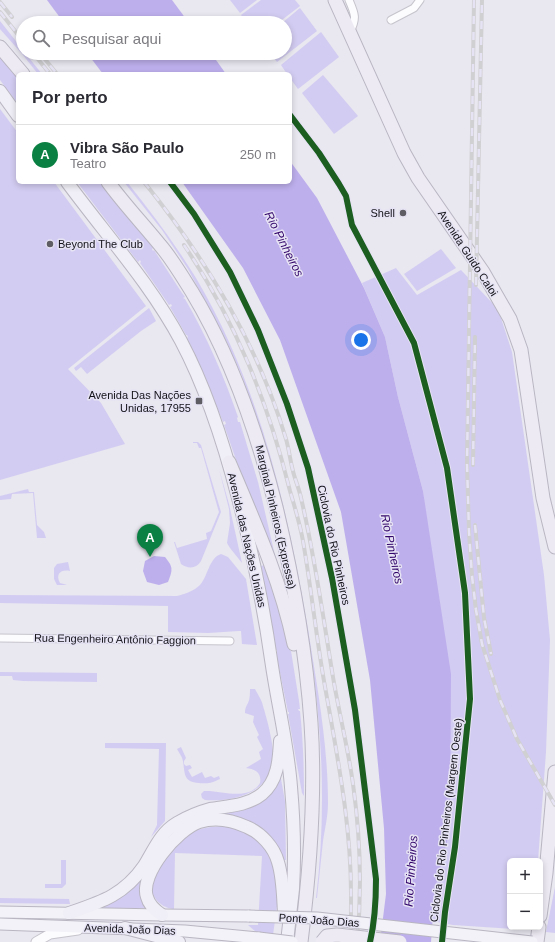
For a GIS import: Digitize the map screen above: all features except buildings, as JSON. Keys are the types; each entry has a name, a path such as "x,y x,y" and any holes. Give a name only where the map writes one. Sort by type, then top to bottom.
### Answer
{"highway":[{"name":"Avenida Guido Caloi","path":"335,0 349,34 404,153 422,184 483,272 510,319 521,350 543,498 555,547"},
{"path":"0,47 21,72"},
{"path":"0,91 16,113"},
{"name":"Avenida das Nações Unidas","path":"69,184 118,247 162,307 203,388 229,462 256,570 282,720 291,787 294,848 292,890 286,942"},
{"name":"Marginal Pinheiros (Expressa)","path":"110,184 161,246 192,293 217,338 247,408 262,452 287,552 299,622 311,724 313,782 311,836 308,889 301,942"},
{"path":"229,462 251,514 289,619 311,724"},
{"path":"69,913 112,897 124,888 133,880 144,865 162,836 177,823 202,811 241,805 263,794 270,786 275,776 278,762 282,720"},
{"path":"543,894 555,772"},
{"path":"162,916 147,898 146,890 148,877 159,859 178,836 189,827 199,822 223,820 239,824 253,830 263,838 273,850 281,872 286,942"},
{"path":"546,873 555,850"},
{"path":"125,928 179,942"},
{"path":"537,942 538,930"},
{"path":"322,942 327,936 336,935 400,942"}],"main road":[{"name":"Avenida João Dias","path":"0,912 162,916 249,916"},
{"name":"Ponte João Dias","path":"249,916 317,918 532,942"},
{"name":"Avenida João Dias","path":"0,924 210,932 259,938"},
{"name":"Ponte João Dias","path":"259,938 292,942"}],"street":[{"path":"349,0 354,10 355,22 349,34"},
{"path":"391,20 414,8 420,0"},
{"name":"Rua Engenheiro Antônio Faggion","path":"0,638 230,641"},
{"path":"36,942 50,934 99,927"}],"shaded area":[{"path":"230,0 257,0 240,13"},
{"path":"261,0 295,0 300,6 287,16 241,15"},
{"path":"300,8 317,31 292,50 292,16 290,16"},
{"path":"0,21 16,41 16,47 0,29"},
{"path":"321,32 339,57 298,89 292,81 292,72 286,72 281,65 287,60 292,60 292,56"},
{"path":"0,53 16,73 16,101 0,80"},
{"path":"27,60 31,60 40,72 36,72"},
{"path":"323,75 358,116 334,134 302,93"},
{"name":"Beyond The Club","path":"0,109 16,130 16,184 55,184 146,306 68,369 101,403 125,444 0,480"},
{"path":"79,184 106,184 153,248 153,251 154,250 185,297 183,298 185,299 201,328 221,372 233,402 238,417 238,422 240,422 258,482 277,564 252,506 224,425 226,424 225,421 223,422 187,338 188,337 170,307 172,306 171,304 169,305 140,263 140,260 138,262"},
{"path":"126,184 129,184 172,241 196,278 218,319 238,362 268,448 291,538 300,583 321,715 326,759 328,808 317,898 321,837 322,777 315,686 311,656 266,450 242,376 223,334 188,269 162,230"},
{"path":"441,249 456,268 417,291 404,274"},
{"path":"396,268 417,295 461,270 498,309 512,352 544,575 550,640 546,752 538,858 507,858 507,929 453,925 432,921 434,892 450,830 423,491 398,397 385,337 362,283"},
{"path":"149,308 156,321 141,331 87,374 81,367 76,371 74,368"},
{"path":"193,442 198,442 201,445 221,512 201,561 197,566 186,567 181,564 174,542 177,548 207,539 206,533 211,531 219,512 201,448 199,448 197,443"},
{"path":"219,469 229,504 242,563 227,543 230,523 229,509"},
{"path":"28,489 29,492 34,492 37,525 44,532 46,538 37,538 33,493 12,494 11,499 0,500 0,496"},
{"path":"221,554 228,557 246,579 257,645 242,644 241,631 208,633 168,632 168,606 0,603 0,595 177,596 189,592 200,585 211,563"},
{"path":"68,562 70,571 60,573 58,577 60,583 67,585 57,585 54,579 54,568 57,564"},
{"path":"265,565 276,595 291,651 300,709 298,709 300,711 302,732 304,796 302,793 288,714 289,712 276,653 277,650 261,566"},
{"path":"0,672 97,673 97,682 13,680 12,676 0,676"},
{"path":"250,689 255,689 262,702 273,753 271,770 266,780 255,789 260,783 260,776 254,770 246,768 261,759 259,752 263,749 257,737 259,735 253,722 254,716 245,713 249,700"},
{"path":"105,743 166,743 165,821 151,837 157,825 159,749 105,748"},
{"path":"181,747 186,758 184,764 186,766 190,765 192,768 188,770 192,777 202,772 205,778 211,776 214,778 219,776 220,779 206,783 194,782 187,779 185,773 183,759 177,749"},
{"path":"280,779 285,801 286,860 284,860 267,835 257,827 235,818 211,816 188,823 174,833 165,843 155,858 144,881 143,892 147,906 146,908 103,908 134,886 147,869 164,841 176,829 197,818 236,812 259,804 270,794"},
{"path":"255,789 249,793 239,797 227,799 205,800 202,798 201,794 204,791 211,791 242,794"},
{"path":"221,826 239,829 257,839 272,857 279,892 272,942 263,933 256,932 248,925 258,925 262,856 175,853 174,909 164,906 156,900 154,896 152,891 153,881 166,858 179,841 196,831"},
{"path":"61,860 66,860 66,884 62,888 45,888 45,884 61,884"},
{"path":"555,887 555,933 546,932"},
{"path":"0,898 69,899 70,904 0,903"}],"water":[{"path":"47,0 172,0 184,16 59,16"},
{"path":"92,60 216,60 225,72 101,72"},
{"name":"Rio Pinheiros","path":"292,164 317,198 364,288 385,337 398,397 423,491 451,674 450,830 435,889 431,942 380,942 386,894 384,828 370,680 341,512 280,340 243,268 183,184 292,184"},
{"path":"154,556 165,557 170,563 171,574 168,582 159,585 147,582 143,571 145,561"}],"railway":[{"path":"474,0 467,464 472,576 482,644 500,700 517,739 555,805"},
{"path":"476,285 482,0"},
{"path":"0,2 12,17"},
{"path":"0,12 16,32"},
{"path":"39,60 48,72"},
{"path":"46,60 55,72"},
{"path":"146,184 188,241 228,304 261,370 286,439 310,542 353,784 360,863 359,923 357,942"},
{"path":"184,245 203,274 235,333 261,394 281,458 300,528 306,558 321,664 343,791 351,874 350,942"},
{"path":"473,465 475,337"},
{"path":"475,525 484,618 491,654"}],"cycle path":[{"name":"Ciclovia do Rio Pinheiros (Margem Oeste)","path":"292,118 319,153 346,196 352,225 414,343 447,468 465,593 470,699 455,847 442,942"},
{"name":"Ciclovia do Rio Pinheiros","path":"172,184 194,214 230,272 258,330 287,404 308,468 332,578 355,710 376,879 375,910 370,942"}],"place":[{"name":"Shell","path":"403,213"},
{"name":"Beyond The Club","path":"50,244"},
{"name":"Avenida Das Nações Unidas, 17955","path":"199,401"},
{"name":"Vibra São Paulo","path":"150,557"}]}
